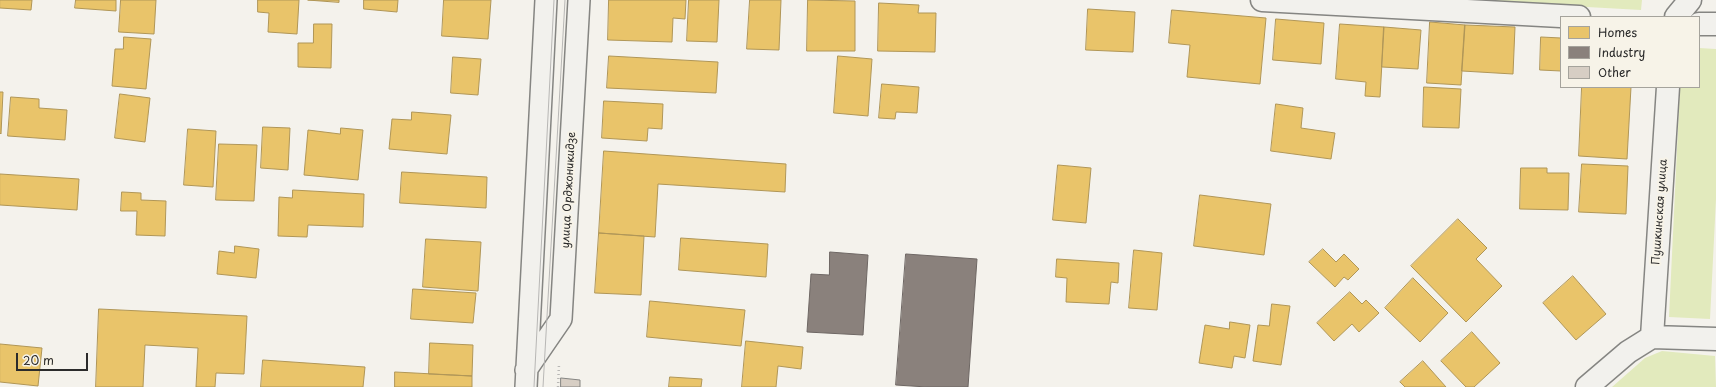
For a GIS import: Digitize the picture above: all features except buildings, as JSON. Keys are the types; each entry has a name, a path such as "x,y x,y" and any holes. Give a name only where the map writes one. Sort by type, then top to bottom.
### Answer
{"main road":[{"path":"1262,0 1560,16"},
{"path":"1677,16 1690,0"},
{"path":"1700,24 1716,24"},
{"name":"Пушкинская улица","path":"1652,337 1668,88"},
{"path":"1587,387 1628,352 1652,337 1716,339"}],"street":[{"name":"улица Орджоникидзе","path":"526,378 546,0"},
{"name":"улица Орджоникидзе","path":"526,378 561,319 579,0"}],"green space":[{"path":"1461,0 1642,0 1641,10"},
{"path":"1700,48 1716,49 1716,199 1710,319 1669,317 1680,88 1700,88"},
{"path":"1662,351 1715,356 1716,387 1612,387 1645,358"}],"tram line":[{"path":"534,387 554,0"},
{"path":"543,387 565,0"}]}
